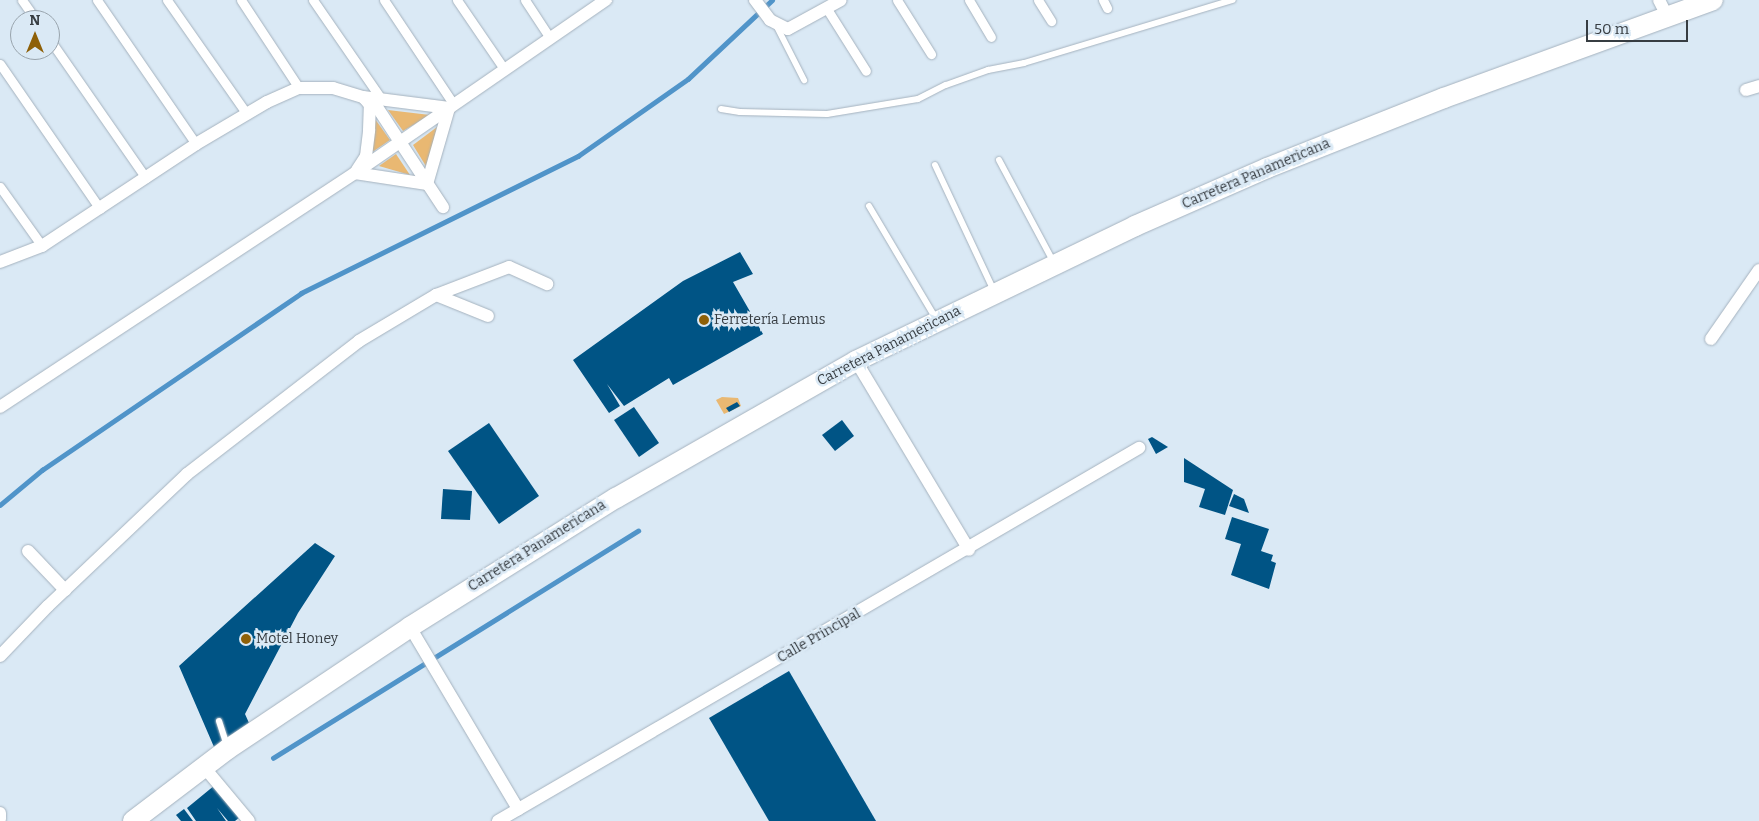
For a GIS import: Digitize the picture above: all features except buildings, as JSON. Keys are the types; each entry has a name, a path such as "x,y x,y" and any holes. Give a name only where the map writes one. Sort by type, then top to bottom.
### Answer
{"highway":[{"name":"Carretera Panamericana","path":"133,821 228,750 410,627 616,498 856,361 994,292 1267,168 1663,8 1713,0"}],"street":[{"path":"97,0 196,144"},
{"path":"167,0 246,113"},
{"path":"241,0 299,88"},
{"path":"313,0 382,100"},
{"path":"384,0 452,106"},
{"path":"457,0 504,68"},
{"path":"525,0 550,38"},
{"path":"755,0 772,21 788,29 827,9 840,0"},
{"path":"897,0 931,54"},
{"path":"969,0 991,37"},
{"path":"1038,0 1051,21"},
{"path":"0,407 355,173 601,1"},
{"path":"827,9 866,71"},
{"path":"60,54 146,178"},
{"path":"0,64 100,209"},
{"path":"1746,90 1759,86"},
{"path":"0,262 42,246 246,113 299,88 333,88 382,100 452,106"},
{"path":"364,97 377,107 443,207"},
{"path":"355,173 366,156 368,144 370,105 364,97"},
{"path":"427,184 452,106"},
{"path":"355,173 427,184"},
{"path":"0,187 42,246"},
{"path":"1,652 187,474 257,417 359,341 436,295 510,268 547,284"},
{"path":"1711,339 1759,270"},
{"path":"436,295 488,316"},
{"path":"856,361 969,550"},
{"name":"Calle Principal","path":"498,821 969,550 1139,448"},
{"path":"28,552 65,590"},
{"path":"410,627 518,809"},
{"path":"204,767 249,821"},
{"path":"0,813 0,819"}],"lane":[{"path":"721,109 740,112 827,114 918,99 946,85 988,70 1024,63 1233,0"},
{"path":"772,21 804,80"},
{"path":"999,160 1055,265"},
{"path":"935,165 994,292"},
{"path":"869,206 936,320"},
{"path":"219,721 228,750"}],"shaded area":[{"path":"388,110 430,115 403,131"},
{"path":"375,119 390,140 371,153"},
{"path":"437,127 427,168 413,145"},
{"path":"396,154 410,175 379,166"},
{"path":"722,397 738,398 741,406 724,414 716,400"}],"waterway":[{"path":"0,505 42,470 301,293 578,156 688,79 772,0"},
{"path":"273,758 638,531"}],"place":[{"name":"Ferretería Lemus","path":"704,320"},
{"name":"Motel Honey","path":"246,639"}]}
